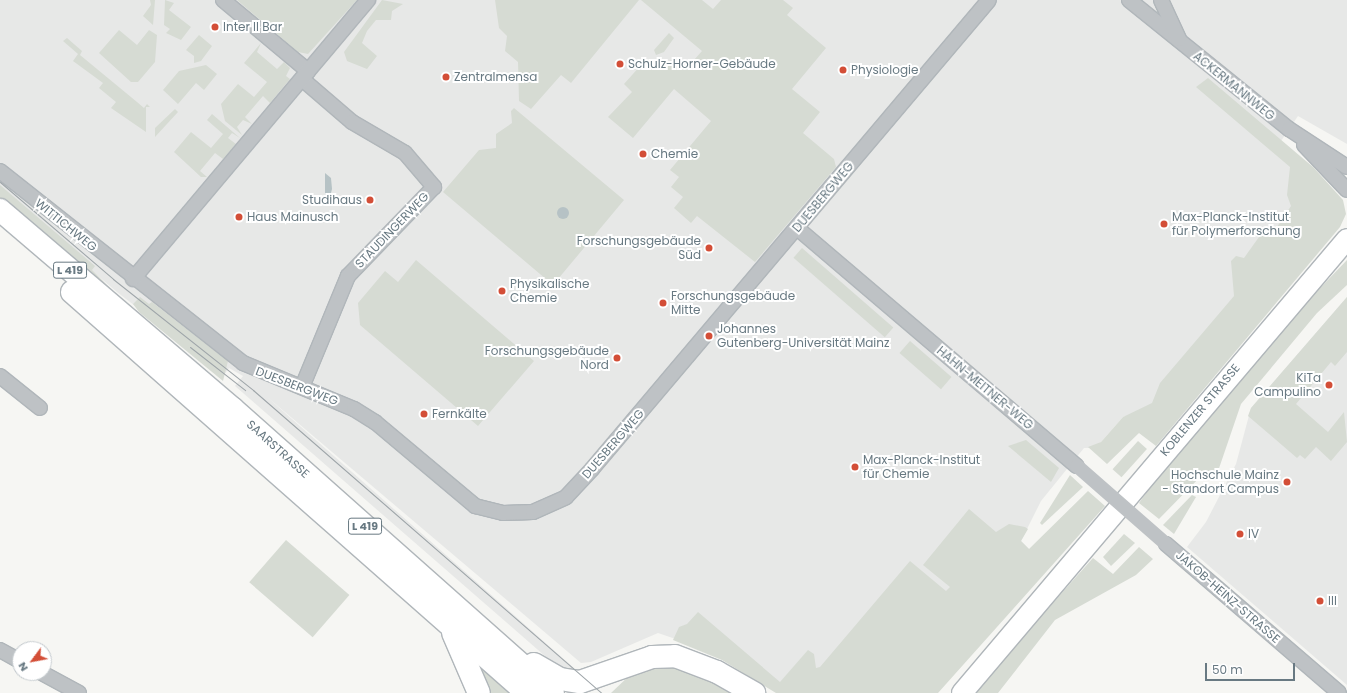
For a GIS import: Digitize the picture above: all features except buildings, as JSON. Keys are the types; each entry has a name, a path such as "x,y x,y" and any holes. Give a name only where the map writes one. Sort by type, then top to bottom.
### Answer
{"highway":[{"name":"SAARSTRASSE","path":"0,210 553,693"},
{"name":"SAARSTRASSE","path":"0,229 444,618 527,693"},
{"path":"444,618 472,670 479,693"},
{"path":"498,644 554,676 573,682 597,679 652,657 675,656 717,672 754,693"},
{"path":"606,693 626,668"}],"main road":[{"name":"KOBLENZER STRASSE","path":"962,693 1346,240"}],"street":[{"path":"223,0 305,75"},
{"path":"133,279 368,0"},
{"name":"DUESBERGWEG","path":"133,279 243,363 302,387 375,422 475,506 503,513 533,512 566,496 589,473 989,0"},
{"name":"ACKERMANNWEG","path":"1129,0 1180,43 1288,129 1347,167"},
{"name":"ACKERMANNWEG","path":"1160,0 1180,43"},
{"name":"STAUDINGERWEG","path":"302,387 348,276 434,187 405,153 352,122 305,75"},
{"name":"ACKERMANNWEG","path":"1288,129 1347,190"},
{"name":"WITTICHWEG","path":"0,171 133,279"},
{"name":"HAHN-MEITNER-WEG","path":"797,228 1078,466 1169,546"},
{"path":"0,376 40,408"},
{"name":"JAKOB-HEINZ-STRASSE","path":"1169,546 1339,693"},
{"path":"0,650 12,657"},
{"path":"52,678 79,693"}],"shaded area":[{"name":"Johannes Gutenberg-Universität Mainz","path":"0,0 1347,0 1347,144 1298,116 1281,141 1323,183 1172,402 1123,417 1101,442 1092,448 1084,448 1041,501 1021,541 1029,549 793,693 761,668 658,633 591,662 581,663 266,396 584,677 569,677 235,386 243,376 229,368 224,375 117,292 0,193"},
{"path":"150,0 155,0 153,25 143,16 151,5"},
{"path":"165,0 174,3 169,10 191,27 181,40 166,33 170,29 164,25"},
{"path":"237,0 357,0 308,54 298,52"},
{"path":"382,0 403,4 392,11 391,20 376,20 367,31 362,43 377,56 367,69 347,61 344,52"},
{"path":"495,0 639,0 571,83 561,75 531,109 519,101 518,62 505,51 507,36 499,28"},
{"path":"641,0 702,0 713,9 721,0 783,0 793,8 787,15 826,48 792,89 820,112 803,133 834,159 836,167 755,262 697,216 691,223 674,208 683,197 671,187 679,177 670,170 711,121 674,89 633,138 608,117 632,92 624,84 641,65 675,60 686,69 702,51"},
{"path":"119,30 137,45 149,30 157,35 155,62 138,82 131,82 99,53"},
{"path":"669,33 674,38 664,52 656,55 654,50"},
{"path":"199,35 212,46 201,61 194,63 194,56 186,50"},
{"path":"67,38 82,51 80,55 144,108 147,104 150,107 146,107 146,132 111,108 116,102 99,88 103,83 73,61 78,54 63,41"},
{"path":"261,43 257,52 277,69 284,62 290,68 286,76 290,79 270,103 263,96 245,117 252,124 243,120 237,127 242,135 225,121 221,104 238,84 254,97 267,82 244,63"},
{"path":"206,65 217,74 204,90 196,83 178,104 163,90 179,71"},
{"path":"1208,78 1313,167 1343,200 1346,214 1340,227 1156,446 1139,433 1107,464 1088,447 1101,442 1123,417 1152,403 1160,383 1234,296 1231,261 1236,256 1244,258 1264,230 1271,225 1277,227 1291,206 1287,195 1290,167 1196,87"},
{"path":"514,108 624,200 553,285 443,192 479,150 496,148 496,134 512,123 511,111"},
{"path":"175,109 178,112 155,137 155,128"},
{"path":"212,114 240,138 232,133 228,138 236,144 223,159 215,153 200,171 207,177 201,177 174,152 191,132 211,148 223,134 207,120"},
{"path":"325,173 331,178 332,189 330,197 325,200"},
{"path":"0,185 95,266 92,270 121,299 0,200"},
{"path":"561,207 565,207 569,213 565,219 561,219 557,215 557,211"},
{"path":"802,248 893,327 885,337 793,258"},
{"path":"416,260 534,361 478,426 360,325 358,303 385,271 398,282"},
{"path":"1347,260 1347,285 1317,313 1241,404 1215,480 1205,472 1159,519 1139,503 1151,486 1197,425 1202,426 1300,309"},
{"path":"140,297 149,304 152,302 228,361 223,381 139,312 133,304"},
{"name":"Hochschule Mainz - Standort Campus","path":"1347,297 1347,685 1187,547 1206,522 1236,464 1251,408"},
{"path":"1347,297 1347,352 1335,366 1331,362 1296,404 1328,432 1344,412 1347,442 1331,461 1316,447 1305,459 1300,455 1297,458 1248,416 1251,408"},
{"path":"910,341 952,377 941,389 900,353"},
{"path":"1026,440 1059,468 1051,482 1008,446"},
{"path":"1138,441 1147,449 1121,477 1113,469"},
{"path":"1070,475 1083,487 1042,525 1040,523"},
{"path":"1088,491 1105,506 938,693 776,693 722,660 673,640 679,627 687,624 698,612 780,682 808,650 814,654 816,668 820,667 910,561 946,591 950,587 923,565 969,509 996,532 1009,524 1028,529 1021,541 1029,549"},
{"path":"1192,495 1196,497 1174,534 1163,525"},
{"path":"1124,534 1135,543 1111,566 1103,557"},
{"path":"286,540 349,595 313,637 249,582"},
{"path":"1139,547 1153,559 1136,575 1055,620 998,693 972,693 1093,558 1113,574"},
{"path":"675,664 742,693 611,693 631,674"},
{"path":"483,668 511,693 484,693 480,678"}],"tram line":[{"path":"0,182 113,279 253,390 602,693"},
{"path":"190,347 245,390"}],"place":[{"name":"Inter II Bar","path":"215,27"},
{"name":"Schulz-Horner-Gebäude","path":"620,64"},
{"name":"Physiologie","path":"843,70"},
{"name":"Zentralmensa","path":"446,77"},
{"name":"Chemie","path":"643,154"},
{"name":"Studihaus","path":"370,200"},
{"name":"Haus Mainusch","path":"239,217"},
{"name":"Max-Planck-Institut für Polymerforschung","path":"1164,224"},
{"name":"Forschungsgebäude Süd","path":"709,248"},
{"name":"Physikalische Chemie","path":"502,291"},
{"name":"Forschungsgebäude Mitte","path":"663,303"},
{"name":"Johannes Gutenberg-Universität Mainz","path":"709,336"},
{"name":"Forschungsgebäude Nord","path":"617,358"},
{"name":"KiTa Campulino","path":"1329,385"},
{"name":"Fernkälte","path":"424,414"},
{"name":"Max-Planck-Institut für Chemie","path":"855,467"},
{"name":"Hochschule Mainz - Standort Campus","path":"1287,482"},
{"name":"IV","path":"1240,534"},
{"name":"III","path":"1320,601"}]}
